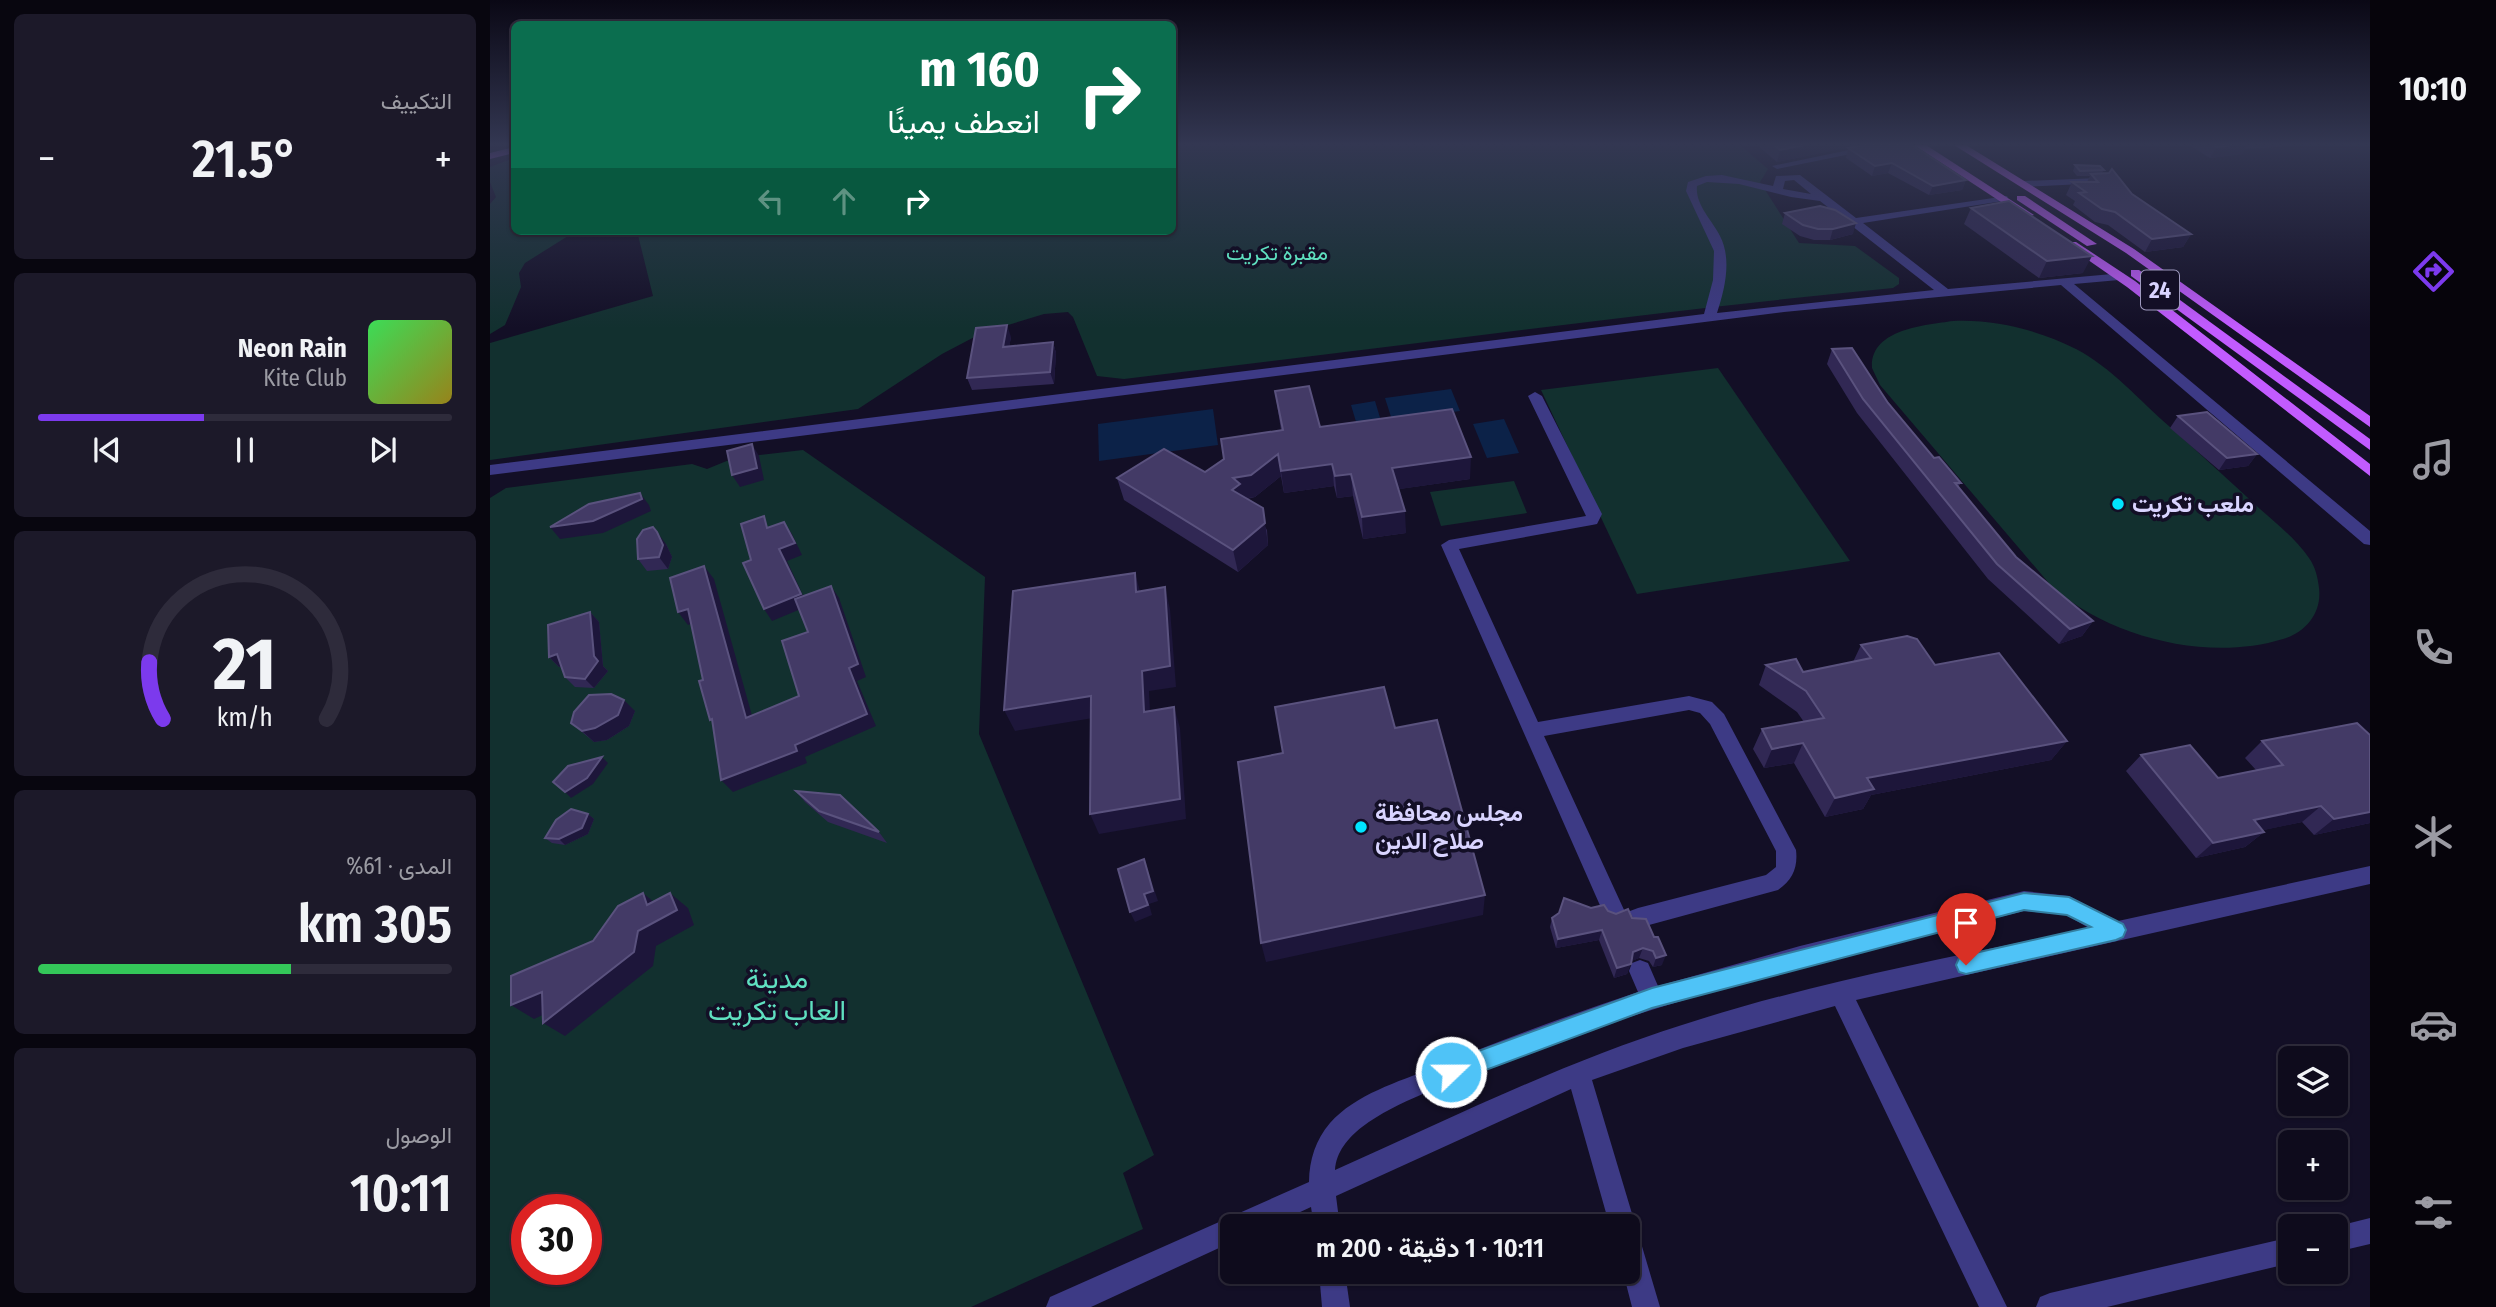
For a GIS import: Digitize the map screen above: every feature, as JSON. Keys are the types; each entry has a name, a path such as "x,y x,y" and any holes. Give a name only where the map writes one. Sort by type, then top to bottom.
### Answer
{"main road":[{"path":"2015,206 2119,276 2370,471"},
{"name":"24","path":"2029,206 2163,292 2370,446"},
{"path":"2058,206 2185,289 2370,423"}],"street":[{"path":"1697,206 1713,234 1720,256 1719,282 1709,317"},
{"path":"1835,206 1947,294"},
{"path":"1857,221 1952,206"},
{"path":"490,470 1709,317 1837,302 1947,294 2119,276"},
{"path":"2065,282 2370,540"},
{"path":"1535,396 1594,514 1592,520 1449,545 1614,912"},
{"path":"1532,730 1689,703 1701,705 1714,715 1786,850 1787,866 1779,879 1771,883 1638,918"},
{"path":"1266,1214 1578,1073 1670,1041 1841,993 2370,875"},
{"path":"1325,1214 1323,1165 1331,1143 1367,1109 1520,1044 1652,998 2024,901 2069,906 2116,930"},
{"path":"1640,971 1652,998"},
{"path":"1841,993 1993,1307"},
{"path":"1578,1073 1619,1214"},
{"path":"2348,1236 2370,1231"},
{"path":"1060,1307 1220,1234"},
{"path":"2050,1307 2278,1253"},
{"path":"1333,1284 1336,1307"},
{"path":"1640,1284 1646,1307"}],"green space":[{"path":"490,206 511,206 511,235 570,235 525,263 519,273 521,287 505,325 490,334"},
{"name":"مقبرة تكريت","path":"1176,206 1775,206 1799,243 1855,246 1899,278 1899,284 1893,288 1604,320 1124,379 1097,376 1073,317 1068,312 1044,314 982,333 942,354 858,409 490,460 490,343 653,296 638,235 1176,235"},
{"name":"ملعب تكريت","path":"1953,321 2000,324 2047,336 2089,356 2113,375 2304,551 2315,568 2319,588 2318,606 2311,620 2299,632 2283,639 2224,648 2193,646 2162,641 2103,620 2053,588 1880,385 1872,368 1874,355 1889,337 1915,327"},
{"path":"1718,368 1850,561 1637,594 1541,390"},
{"name":"مدينة العاب تكريت","path":"803,450 985,577 979,734 1154,1155 1123,1173 1143,1229 971,1307 490,1307 490,498 506,488 692,464 707,469 734,458"},
{"path":"1514,481 1527,513 1441,526 1430,492"}],"water":[{"path":"1451,389 1460,411 1392,420 1385,398"},
{"path":"1375,401 1381,421 1357,425 1351,405"},
{"path":"1213,409 1218,445 1099,461 1098,424"},
{"path":"1504,419 1519,453 1487,458 1473,424"}],"building":[{"path":"1820,206 1835,210 1856,223 1833,229 1818,229 1803,225 1785,213"},
{"path":"2017,206 2092,256 2047,261 1971,208"},
{"path":"2098,206 2150,206 2191,234 2152,239 2115,212"},
{"path":"1007,325 1003,347 1053,342 1050,372 967,378 976,328"},
{"path":"1852,348 1888,403 1934,458 1939,457 1961,483 1955,483 2016,557 2093,621 2070,629 1997,564 1863,399 1832,349"},
{"path":"1309,386 1320,427 1452,409 1471,457 1392,468 1405,511 1362,517 1351,474 1335,476 1332,464 1281,471 1278,454 1251,475 1233,478 1240,484 1232,490 1263,508 1265,523 1233,550 1117,478 1164,449 1205,472 1224,459 1221,439 1283,430 1275,391"},
{"path":"2207,412 2257,454 2227,458 2178,416"},
{"path":"752,444 757,468 732,475 727,451"},
{"path":"640,493 642,499 593,521 550,527 589,504"},
{"path":"764,516 767,528 784,522 795,543 779,549 801,594 764,609 743,563 751,560 741,524"},
{"path":"653,527 663,545 659,557 638,559 637,539 643,530"},
{"path":"704,566 746,718 799,696 782,641 808,632 795,599 831,586 858,664 849,668 867,714 795,745 797,751 721,780 712,719 710,720 699,681 703,680 688,609 678,612 670,578"},
{"path":"1135,573 1136,592 1165,587 1170,666 1142,671 1144,712 1174,707 1180,799 1090,814 1091,696 1004,710 1013,591"},
{"path":"590,612 594,656 598,661 585,679 565,677 557,654 549,657 548,625"},
{"path":"1907,636 1917,639 1935,665 1999,653 2067,741 1867,778 1874,789 1835,798 1803,743 1772,749 1762,729 1824,718 1806,691 1766,665 1796,659 1803,672 1871,658 1861,645"},
{"path":"1384,687 1395,728 1437,720 1485,895 1261,943 1238,762 1283,753 1275,707"},
{"path":"611,694 624,700 618,715 595,728 582,731 571,723 574,712 589,695"},
{"path":"2357,723 2370,735 2370,812 2334,819 2321,806 2254,820 2264,832 2213,843 2141,755 2190,745 2218,778 2283,765 2262,741"},
{"path":"602,757 587,778 565,792 553,782 568,766"},
{"path":"796,791 840,795 879,832 819,811"},
{"path":"571,809 588,814 582,828 559,839 545,838 556,820"},
{"path":"1144,859 1153,891 1144,894 1148,905 1130,912 1118,869"},
{"path":"643,893 647,905 670,893 677,910 638,931 634,952 543,1023 542,992 511,1005 511,976 593,941 618,906"},
{"path":"1564,898 1591,908 1604,905 1608,911 1616,914 1628,909 1632,918 1646,919 1666,955 1656,958 1653,951 1643,948 1633,952 1631,964 1617,968 1602,930 1558,939 1552,918 1559,913"}],"place":[{"name":"ملعب تكريت","path":"2118,504"},
{"name":"مجلس محافظة صلاح الدين","path":"1361,827"}],"route":[{"path":"1451,1072 1586,1020 1688,987 2024,901 2053,902 2069,906 2086,912 2116,930 1966,965"}]}
